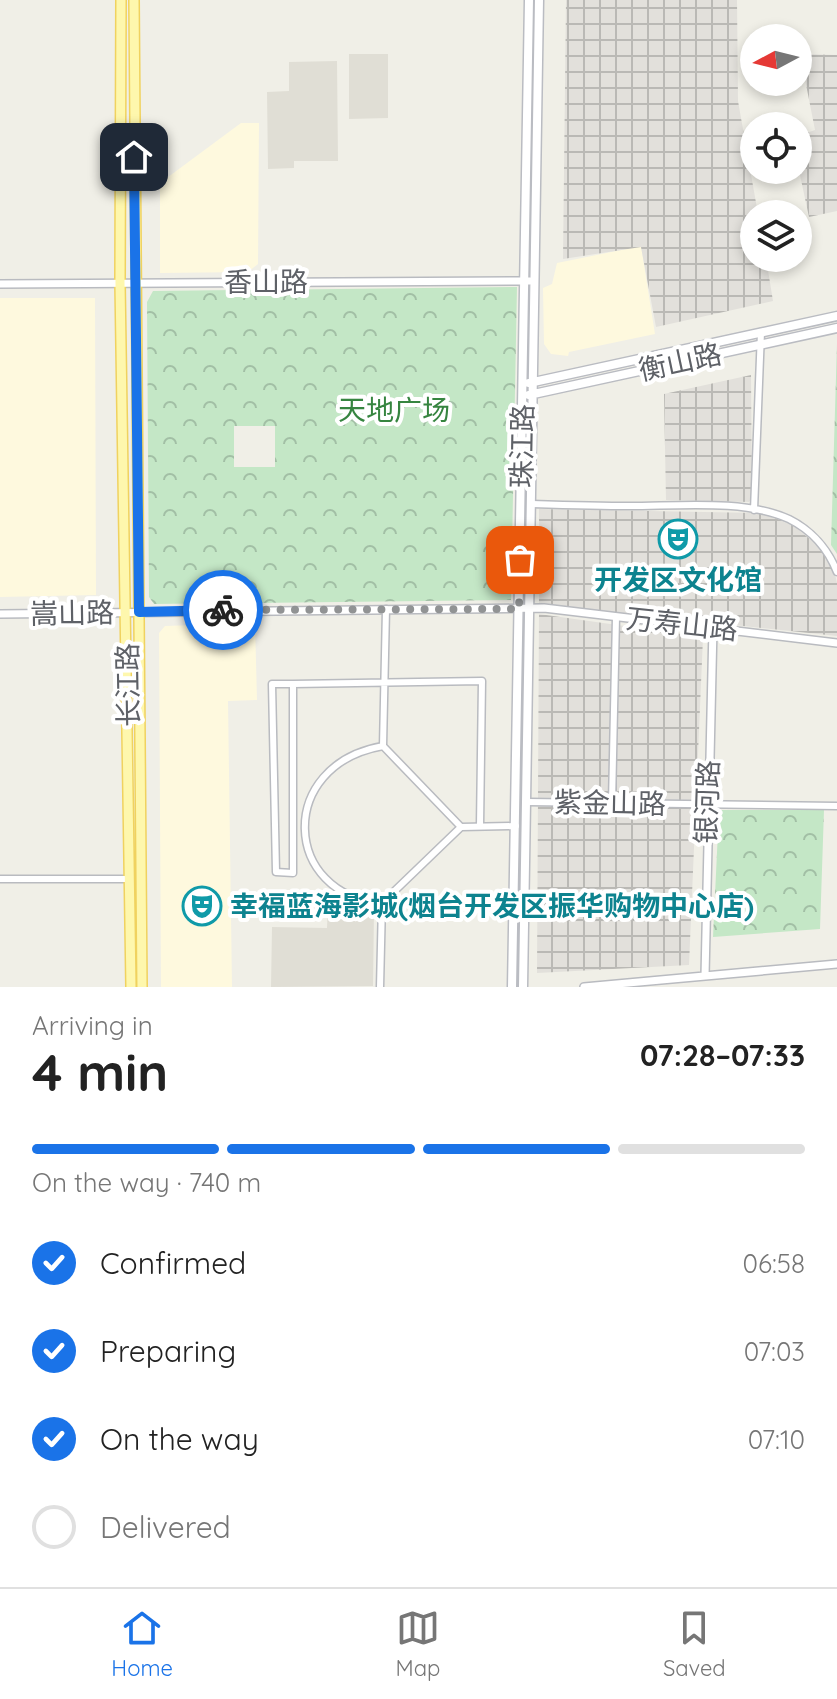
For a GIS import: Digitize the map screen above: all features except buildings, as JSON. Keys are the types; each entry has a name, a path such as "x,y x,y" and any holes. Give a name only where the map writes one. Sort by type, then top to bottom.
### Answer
{"main road":[{"name":"长江路","path":"121,0 120,283 131,987"},
{"name":"长江路","path":"134,0 142,987"},
{"path":"523,987 527,802 523,609 532,504 527,383 529,0"},
{"path":"528,281 539,0"},
{"name":"衡山路","path":"527,383 837,316"},
{"name":"衡山路","path":"528,395 837,328"},
{"name":"珠江路","path":"512,987 528,395"}],"street":[{"name":"香山路","path":"0,284 528,281"},
{"path":"754,510 761,332"},
{"path":"532,504 754,510 790,519 812,534 828,553 837,572"},
{"path":"386,609 383,746 461,827"},
{"name":"嵩山路","path":"0,614 523,609"},
{"name":"万寿山路","path":"523,609 713,627 837,643"},
{"path":"612,803 616,617"},
{"name":"银河路","path":"705,976 713,627"},
{"path":"293,684 293,873 276,872 272,684 482,681 480,826"},
{"path":"382,903 353,897 330,883 314,861 305,836 306,810 315,784 333,764 356,751 383,746"},
{"name":"紫金山路","path":"527,802 837,806"},
{"path":"380,987 382,903 461,827 516,826"},
{"path":"0,879 130,879"},
{"path":"584,987 837,963"}],"shaded area":[{"path":"566,0 737,0 740,184 753,184 756,200 740,200 740,272 768,272 773,301 656,327 641,247 563,259"},
{"path":"349,54 388,54 388,118 349,119"},
{"path":"812,54 837,55 837,211 812,216 812,200 805,200 802,184 812,184 812,131 815,130 808,96 812,96"},
{"path":"337,61 338,161 294,161 294,168 268,169 267,92 289,91 289,62"},
{"path":"241,123 259,123 258,264 248,272 160,273 160,183"},
{"path":"641,246 655,334 569,352 568,356 551,354 544,344 543,288 552,284 557,263"},
{"path":"0,298 95,298 96,595 0,597"},
{"path":"751,375 752,498 749,502 666,500 664,394"},
{"path":"539,509 759,513 790,523 816,544 833,565 837,583 837,636 539,604"},
{"path":"539,614 703,637 689,965 537,973"},
{"path":"255,623 257,700 228,701 232,987 161,987 159,633 165,626"},
{"path":"328,903 374,910 373,986 271,987 272,927 327,928"}],"green space":[{"name":"天地广场","path":"517,287 511,600 154,604 149,597 147,302 153,291","holes":["234,426 275,426 275,467 234,467"]},
{"path":"837,343 837,554 831,545"},
{"path":"719,810 824,810 820,929 713,937"}],"way so far":[{"path":"223,610 519,609 520,560"}],"place":[{"name":"开发区文化馆","path":"678,539"},
{"name":"幸福蓝海影城(烟台开发区振华购物中心店)","path":"202,906"}],"route":[{"path":"134,157 139,612 223,610"}]}
